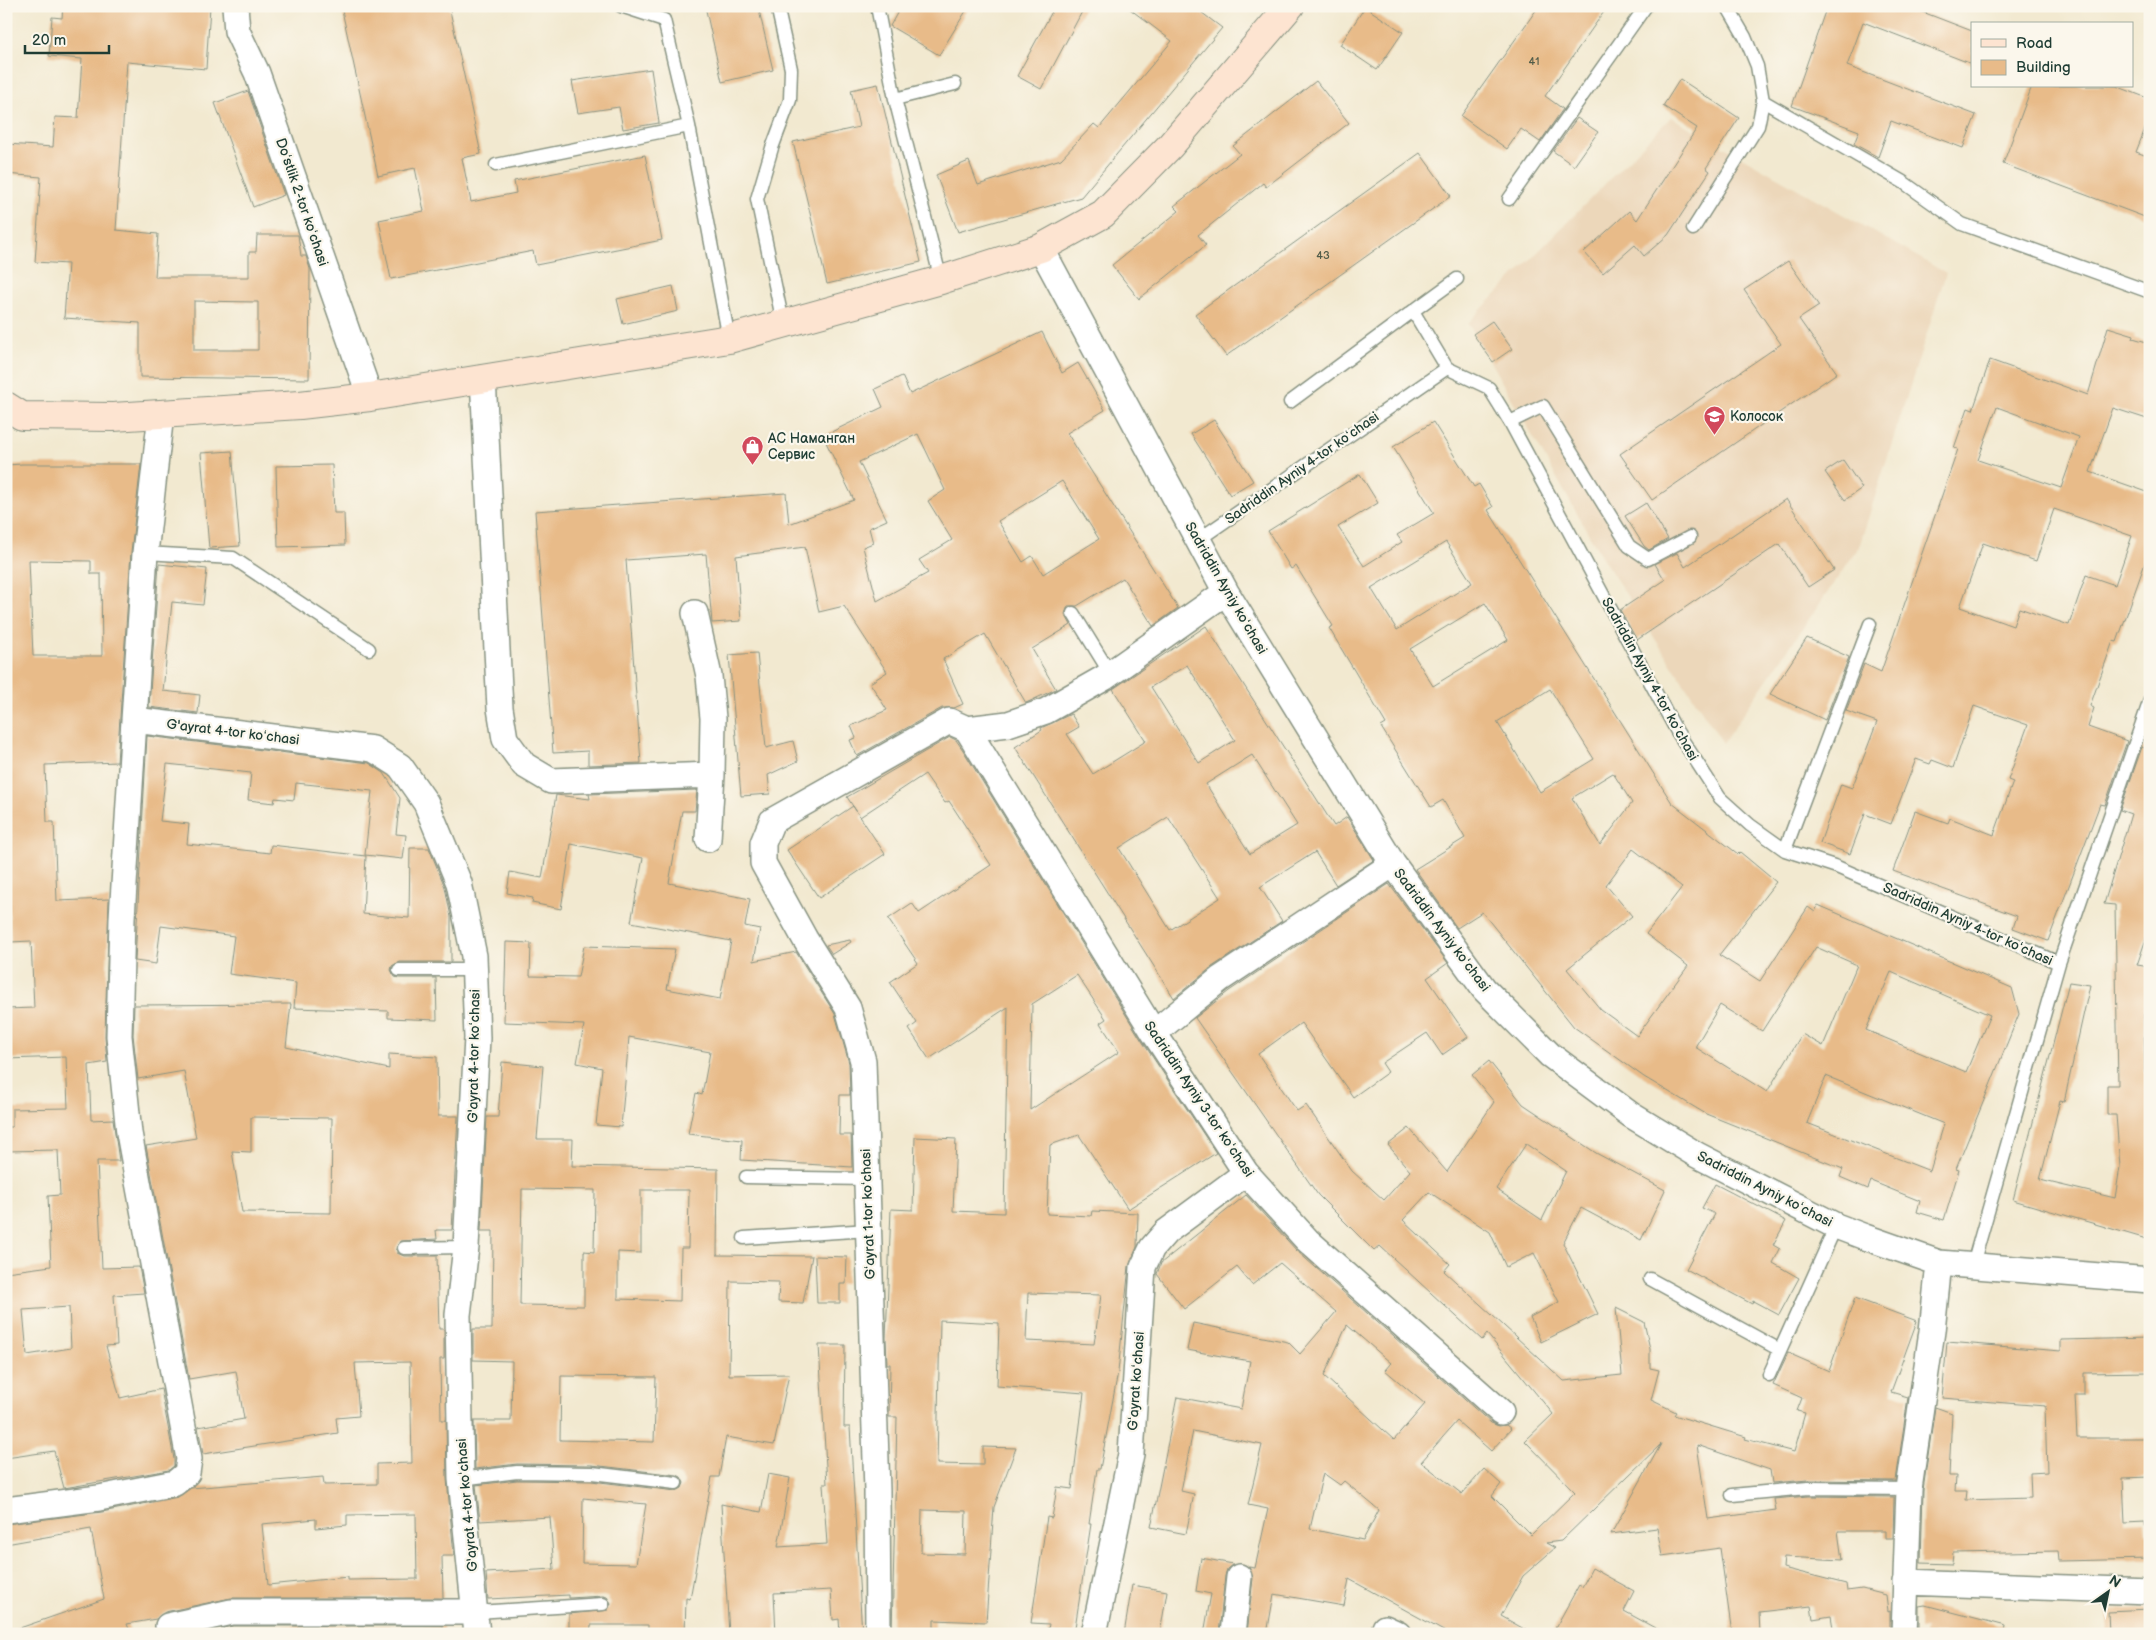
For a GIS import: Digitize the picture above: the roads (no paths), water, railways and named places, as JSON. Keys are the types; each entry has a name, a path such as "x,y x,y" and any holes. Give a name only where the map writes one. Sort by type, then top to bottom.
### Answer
{"street":[{"name":"Doʻstlik 2-tor koʻchasi","path":"235,6 237,31 257,73 370,397"},
{"path":"11,413 113,417 300,405 370,397 729,339 941,280 1042,248 1102,214 1170,146 1290,6"},
{"name":"Sadriddin Ayniy koʻchasi","path":"1042,248 1226,592 1393,864 1484,990 1550,1055 1631,1115 1697,1156 1836,1226 1939,1263 1973,1264 2150,1280"},
{"path":"483,378 500,708 505,739 524,765 551,780 712,775"},
{"path":"6,1510 99,1498 175,1484 187,1472 189,1459 129,1133 119,1036 122,918 145,553 161,414"},
{"path":"967,729 1008,724 1046,711 1110,673 1226,592"},
{"path":"695,613 709,676 713,718 708,839"},
{"name":"G'ayrat 4-tor koʻchasi","path":"134,720 373,749 400,766 426,803 459,883 476,970 477,1038 466,1247 458,1315 461,1479 477,1623"},
{"name":"Gʻayrat 1-tor koʻchasi","path":"878,1634 877,1491 863,1061 848,1008 763,863 763,843 772,821 949,721 967,729"},
{"name":"Sadriddin Ayniy 3-tor koʻchasi","path":"967,729 1154,1033 1246,1172 1307,1240 1501,1412"},
{"path":"1154,1033 1220,979 1393,864"},
{"name":"Gʻayrat koʻchasi","path":"1094,1634 1130,1454 1143,1267 1152,1248 1166,1232 1246,1172"},
{"path":"1904,1634 1909,1489 1932,1331 1939,1263"},
{"path":"1233,1634 1240,1577"},
{"path":"1905,1582 2150,1590"},
{"path":"168,1626 231,1612 477,1623"}],"lane":[{"path":"621,6 664,20 689,126 729,339"},
{"path":"777,6 791,69 790,100 772,148 757,199 783,324"},
{"path":"877,6 895,99 941,280"},
{"path":"1508,199 1646,6"},
{"path":"1693,230 1758,126 1763,101 1757,66 1745,37 1727,6"},
{"path":"895,99 955,84"},
{"path":"1763,101 1902,182 1962,224 2150,292"},
{"path":"496,165 689,126"},
{"path":"1290,402 1457,279"},
{"path":"1413,310 1447,368"},
{"name":"Sadriddin Ayniy 4-tor koʻchasi","path":"1198,540 1447,368 1489,388 1510,422 1676,730 1720,798 1750,825 1785,850 1837,866 2059,963 1973,1264"},
{"path":"1510,422 1543,406 1630,546 1648,559 1690,537"},
{"path":"145,553 233,558 369,649"},
{"path":"1073,614 1110,673"},
{"path":"1785,850 1870,624"},
{"path":"2059,963 2150,700"},
{"path":"399,970 476,970"},
{"path":"746,1177 867,1179"},
{"path":"1769,1374 1836,1226"},
{"path":"744,1238 869,1230"},
{"path":"404,1248 466,1247"},
{"path":"1650,1279 1780,1350"},
{"path":"461,1479 517,1472 592,1473 676,1483"},
{"path":"1732,1495 1808,1488 1909,1489"},
{"path":"477,1623 603,1604"}],"place":[{"name":"Колосок","path":"1714,435"},
{"name":"АС Наманган Сервис","path":"752,465"}]}
